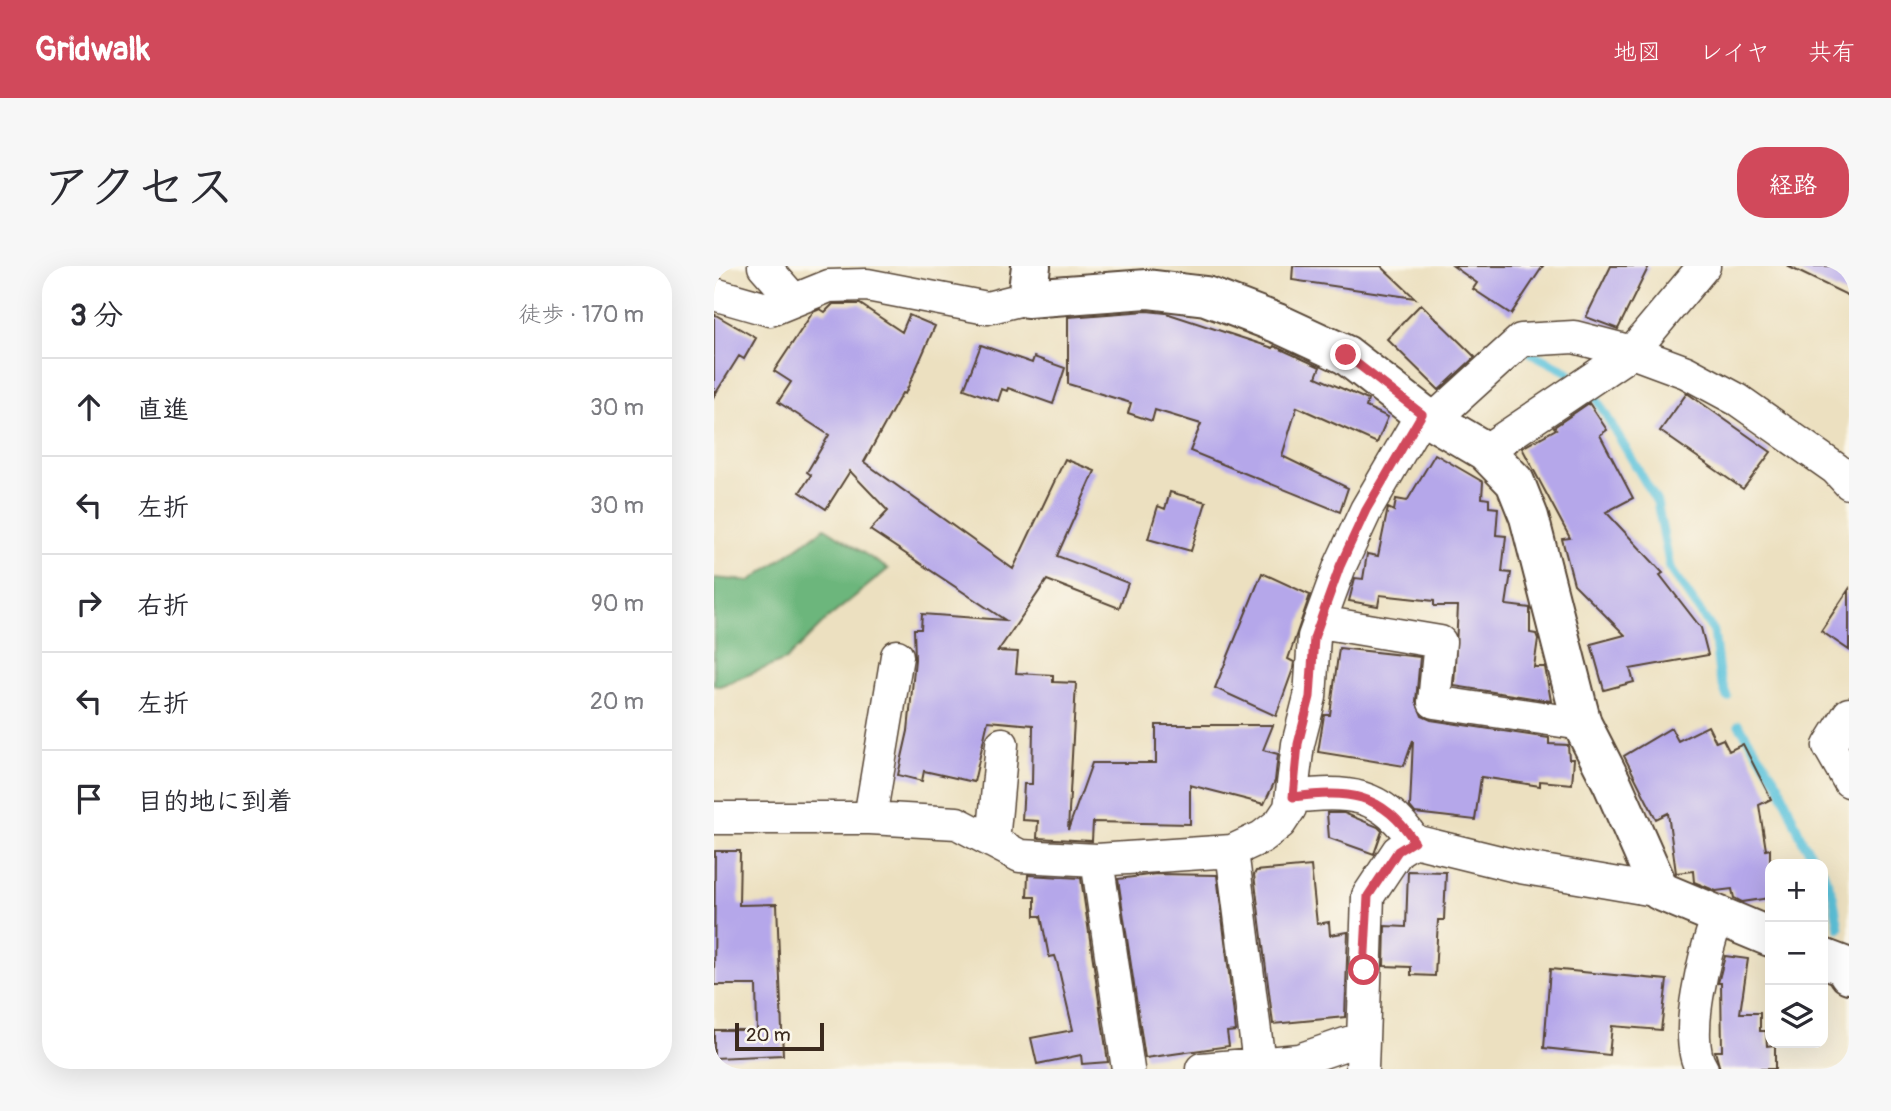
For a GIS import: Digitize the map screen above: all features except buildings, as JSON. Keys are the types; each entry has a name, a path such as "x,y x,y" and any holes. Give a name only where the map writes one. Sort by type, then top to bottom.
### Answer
{"street":[{"path":"764,266 793,299"},
{"path":"1485,451 1632,352 1704,266"},
{"path":"714,294 770,310 830,286 867,285 987,308 1029,282 1147,289 1206,296 1277,323 1346,355 1428,417 1485,451 1515,482 1529,517 1582,724 1613,785 1660,891"},
{"path":"714,818 870,818 957,823 1020,856 1097,860 1232,851 1262,837 1280,823 1293,797 1298,744 1310,697 1314,638 1340,566 1366,510 1428,417 1521,340 1574,337 1632,352 1686,372 1738,400 1836,470 1849,483"},
{"path":"1320,622 1440,642 1434,702 1582,724"},
{"path":"870,818 897,656"},
{"path":"1849,714 1829,746 1849,781"},
{"path":"993,842 1002,744"},
{"path":"1293,797 1339,793 1359,797 1399,818 1414,841 1520,867 1660,891 1765,935"},
{"path":"1362,1069 1368,896 1398,851 1414,841"},
{"path":"1232,851 1259,1063"},
{"path":"1097,860 1128,1069"},
{"path":"1702,1069 1695,1030 1703,960 1718,916"},
{"path":"1202,1069 1299,1060 1363,1038"}],"green space":[{"path":"825,528 888,569 826,620 786,660 720,686 714,685 714,578 750,581"}],"waterway":[{"path":"1531,353 1568,372"},
{"path":"1593,393 1657,502 1670,568 1714,632 1719,674 1727,697"},
{"path":"1739,725 1778,783 1803,842 1815,859"},
{"path":"1828,883 1839,928"}],"route":[{"path":"1346,355 1422,414 1366,510 1340,566 1314,638 1310,697 1298,744 1293,797 1339,793 1359,797 1378,804 1399,818 1414,841 1398,851 1368,896 1364,970"}]}
